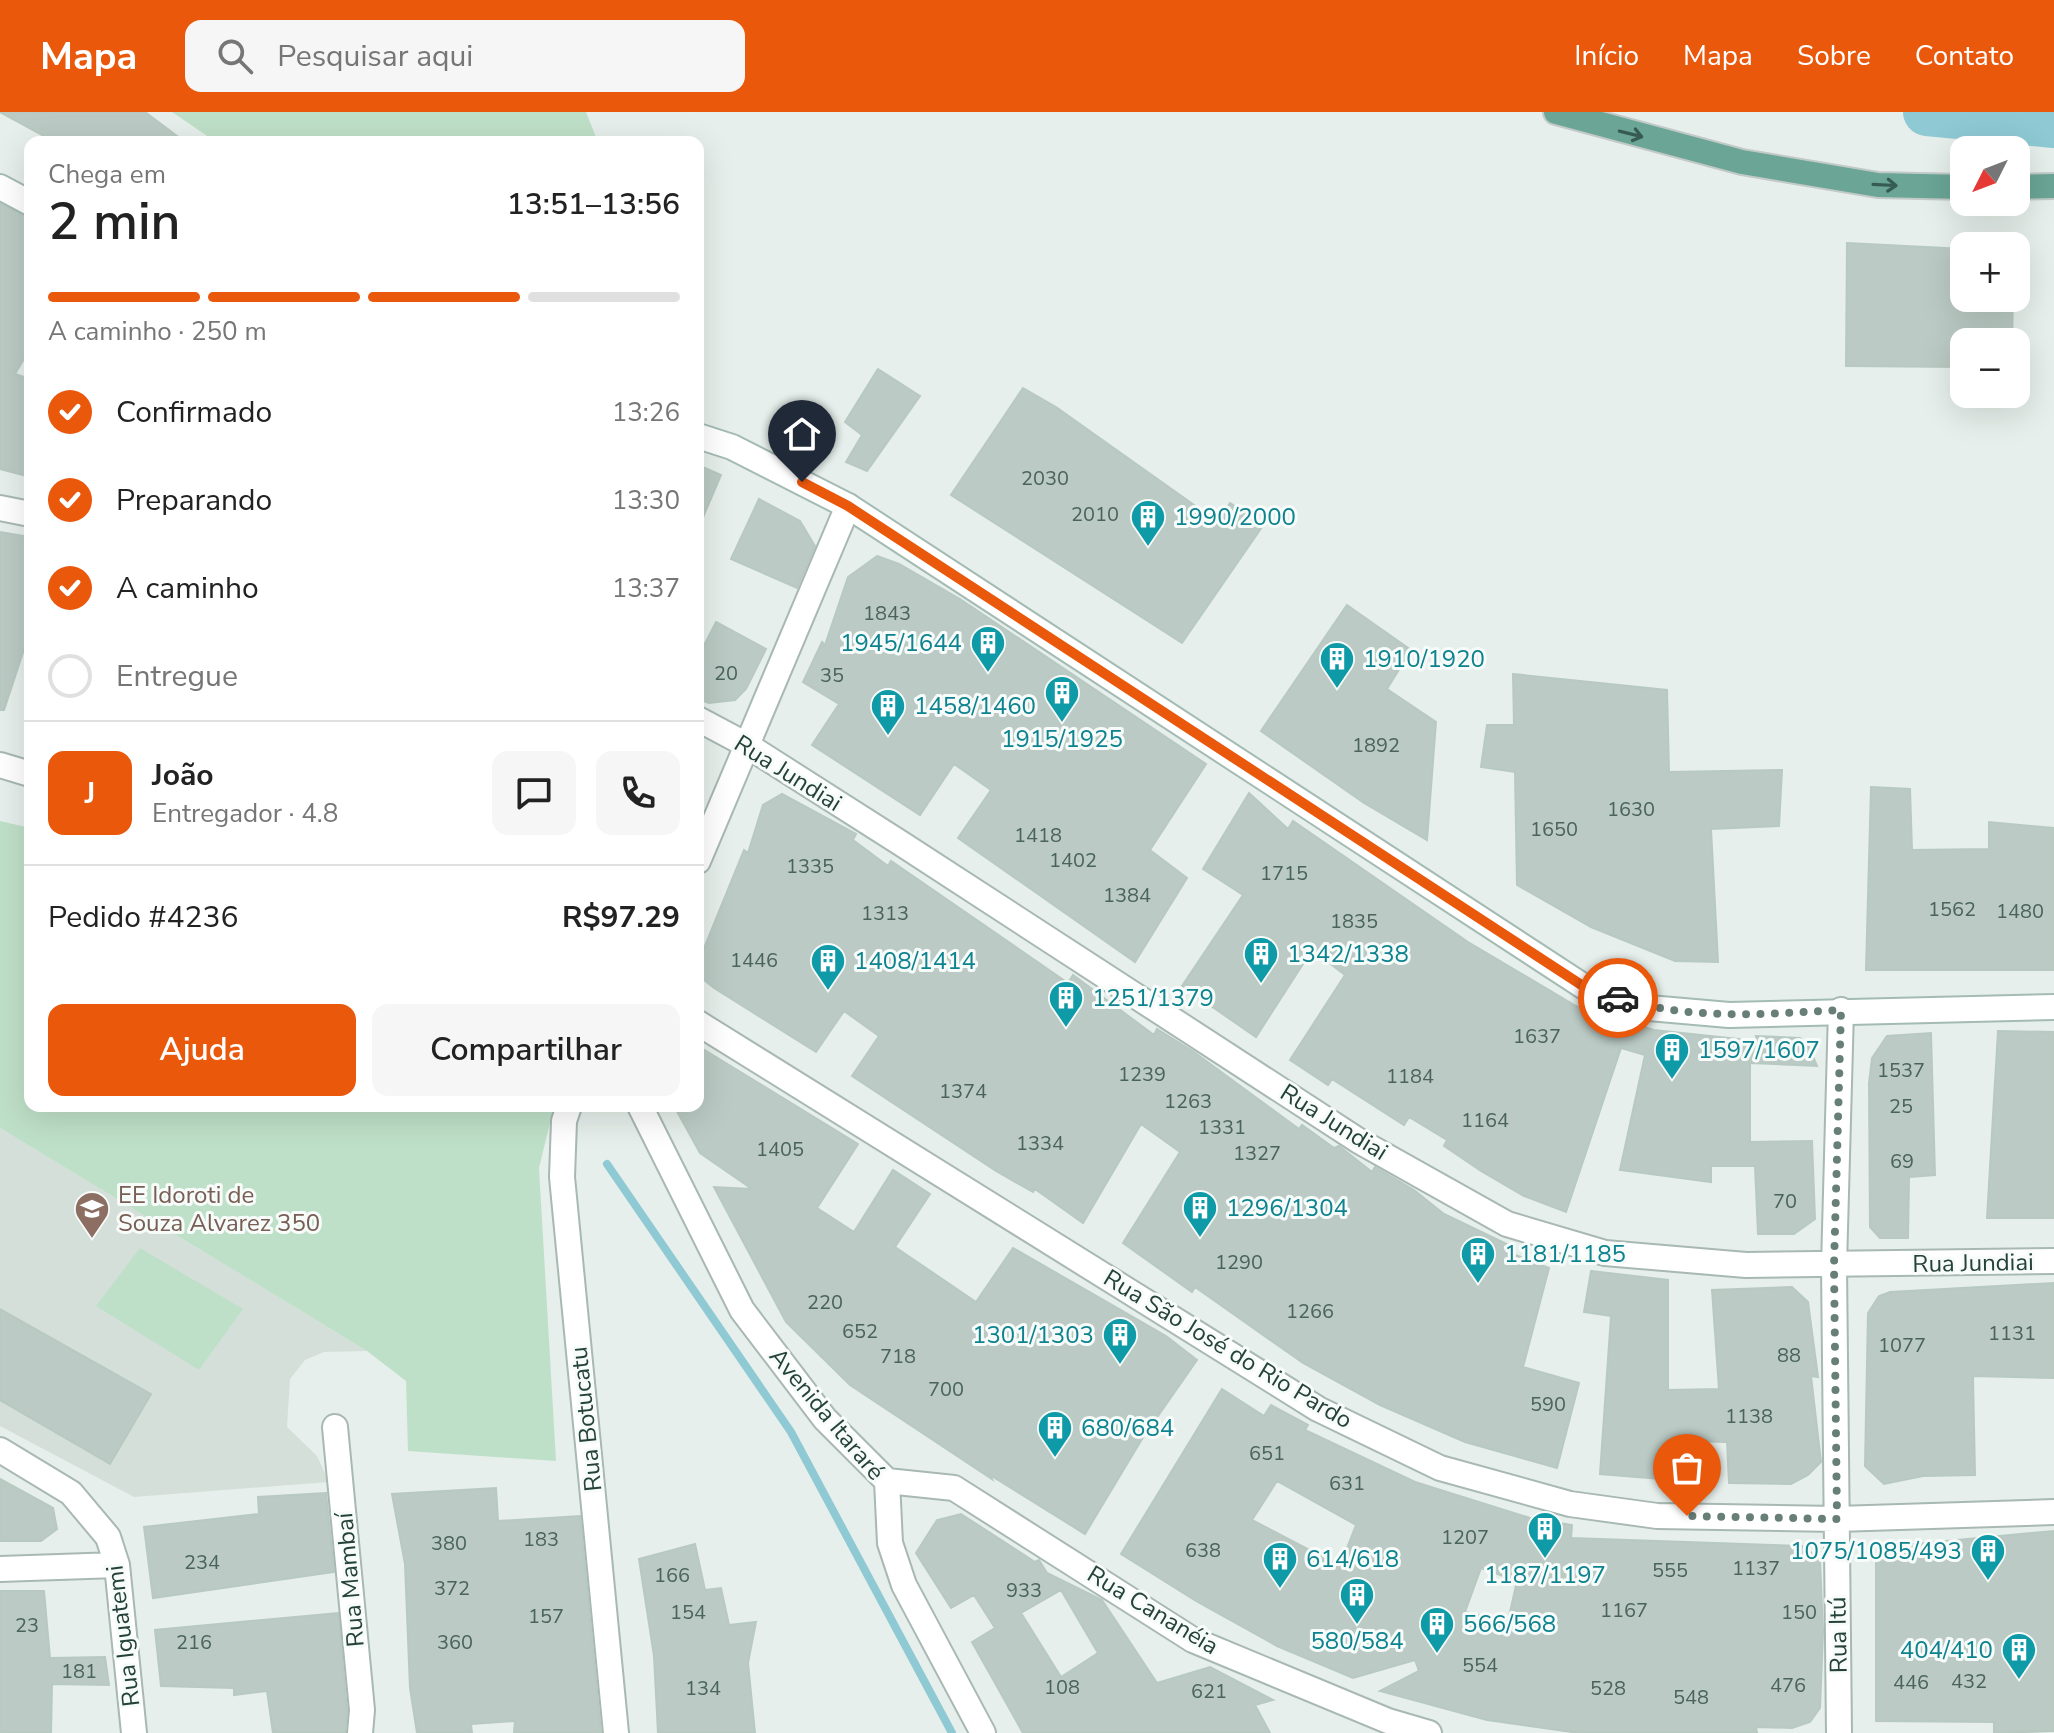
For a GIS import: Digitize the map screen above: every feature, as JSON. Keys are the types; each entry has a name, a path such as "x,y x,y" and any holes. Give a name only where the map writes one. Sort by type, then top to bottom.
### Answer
{"main road":[{"path":"1556,112 1742,162 1878,185 1950,187"},
{"path":"2030,187 2054,186"}],"street":[{"path":"0,187 24,200"},
{"path":"704,438 732,447 848,506 1583,986 1649,1008 1716,1014 2054,1007"},
{"path":"704,846 848,506"},
{"path":"0,508 24,513"},
{"name":"Rua Jundiai","path":"704,722 745,744 1359,1141 1507,1224 1605,1253 1746,1265 2054,1261"},
{"path":"0,765 24,772"},
{"name":"Rua Itú","path":"1839,1733 1834,1266 1841,1010"},
{"name":"Rua São José do Rio Pardo","path":"704,1027 1318,1409 1440,1468 1570,1504 1642,1514 1837,1519 2054,1512"},
{"name":"Rua Botucatu","path":"567,1112 562,1177 616,1733"},
{"name":"Avenida Itararé","path":"643,1112 742,1310 825,1419 887,1481 890,1543 904,1585 983,1733"},
{"name":"Rua Mambaí","path":"335,1427 362,1710 360,1733"},
{"name":"Rua Iguatemi","path":"0,1450 71,1493 108,1537 117,1565 134,1733"},
{"name":"Rua Cananéia","path":"887,1481 941,1484 968,1494 1193,1640 1388,1727 1429,1733"},
{"path":"0,1569 117,1565"}],"shaded area":[{"name":"EE Idoroti de Souza Alvarez 350","path":"0,1128 367,1351 324,1352 305,1360 290,1379 287,1427 317,1456 329,1482 134,1497 0,1426"}],"green space":[{"path":"172,112 586,112 596,136 207,136"},
{"path":"0,821 24,827 24,1112 553,1112 539,1168 556,1461 408,1451 406,1381 367,1351 0,1128"},
{"path":"140,1248 243,1309 199,1370 96,1306"}],"building":[{"path":"0,112 145,112 177,136 44,136"},
{"path":"0,204 24,215 24,359 15,374 24,377 24,475 0,469"},
{"path":"1847,243 1950,248 1950,312 2013,312 2012,328 1950,328 1950,367 1846,366"},
{"path":"878,369 920,396 867,471 846,462 862,435 845,422"},
{"path":"1023,388 1056,407 1218,522 1230,503 1264,524 1182,643 951,495"},
{"path":"704,468 721,475 704,515"},
{"path":"759,499 800,521 815,546 797,588 731,559"},
{"path":"0,532 24,536 24,649 4,710 0,710"},
{"path":"877,556 899,564 960,599 1206,764 1150,850 1187,878 1135,962 958,838 991,790 954,764 920,815 812,745 839,704 803,682 822,642 825,645 848,577"},
{"path":"1347,605 1411,650 1387,689 1436,722 1427,840 1364,803 1261,731"},
{"path":"716,622 766,649 746,689 735,700 704,701 704,645"},
{"path":"1513,674 1667,690 1669,772 1782,770 1779,826 1711,829 1718,962 1675,961 1591,927 1517,885 1515,772 1481,767 1487,725 1514,725"},
{"path":"1871,787 1910,789 1912,850 1989,849 1989,822 2054,828 2054,970 1866,970"},
{"path":"1249,793 1288,829 1293,821 1468,942 1576,1006 1654,1030 1757,1041 1756,1036 1800,1038 1809,1047 1817,1066 1750,1063 1750,1142 1812,1141 1815,1219 1794,1234 1758,1234 1755,1166 1711,1166 1711,1182 1620,1170 1645,1055 1621,1048 1566,1212 1524,1196 1481,1171 1444,1146 1447,1140 1409,1117 1404,1125 1332,1079 1328,1085 1290,1060 1345,975 1312,950 1256,1037 1182,986 1243,895 1203,869"},
{"path":"782,794 856,834 853,840 888,866 891,861 1068,983 1073,975 1154,1035 1157,1029 1194,1052 1299,1129 1302,1125 1334,1148 1339,1146 1372,1172 1375,1167 1414,1190 1444,1214 1515,1248 1513,1254 1549,1268 1523,1367 1579,1383 1557,1468 1465,1442 1380,1405 1303,1363 1195,1287 1192,1292 1123,1243 1180,1152 1141,1124 1083,1223 1035,1189 1033,1192 996,1171 852,1076 879,1036 844,1011 816,1052 704,980 704,948 744,850 748,853 763,805"},
{"path":"1998,1031 2054,1032 2054,1218 1987,1218"},
{"path":"1931,1033 1935,1175 1909,1177 1908,1238 1880,1238 1870,1227 1869,1083 1872,1058 1887,1036"},
{"path":"704,1050 858,1144 817,1208 854,1232 893,1170 930,1194 895,1247 976,1302 1013,1248 1166,1336 1197,1360 1142,1439 1085,1534 990,1475 992,1479 850,1385 786,1322 714,1187 752,1189 700,1153 677,1112 704,1112"},
{"path":"1591,1271 1668,1280 1668,1390 1719,1389 1712,1290 1792,1287 1808,1302 1818,1377 1811,1376 1821,1462 1808,1475 1791,1484 1729,1483 1727,1442 1687,1441 1685,1481 1600,1474 1611,1316 1584,1312"},
{"path":"2054,1283 2054,1378 1973,1376 1975,1475 1923,1476 1884,1484 1865,1466 1868,1313 1879,1296 1890,1292"},
{"path":"0,1309 151,1394 110,1464 0,1400"},
{"path":"1222,1389 1264,1416 1271,1405 1308,1425 1305,1430 1415,1482 1530,1518 1572,1525 1571,1538 1803,1546 1820,1560 1823,1632 1820,1708 1810,1722 1792,1728 1756,1727 1757,1733 1579,1733 1487,1720 1380,1691 1419,1671 1415,1660 1353,1678 1277,1646 1121,1554","holes":["1277,1481 1356,1525 1340,1566 1252,1520","1481,1568 1517,1581 1508,1621 1465,1612"]},
{"path":"0,1479 53,1508 57,1529 41,1541 0,1541"},
{"path":"496,1488 498,1521 580,1516 601,1733 514,1733 515,1721 471,1724 472,1733 417,1733 410,1688 405,1564 392,1494"},
{"path":"326,1493 334,1572 153,1598 144,1527 259,1514 258,1497"},
{"path":"961,1514 1035,1562 1039,1560 1047,1573 1102,1600 1157,1683 1210,1667 1273,1700 1255,1705 1270,1733 1023,1733 972,1642 995,1628 974,1595 951,1608 916,1553 937,1520","holes":["1061,1590 1098,1653 1061,1677 1021,1613"]},
{"path":"2054,1531 2054,1731 1994,1733 1994,1722 1876,1721 1876,1563 1904,1545"},
{"path":"695,1544 705,1590 721,1588 729,1625 756,1622 748,1663 755,1733 658,1733 654,1656 639,1559"},
{"path":"0,1591 44,1591 50,1658 105,1657 109,1685 52,1684 51,1733 0,1733"},
{"path":"338,1613 347,1710 345,1733 273,1733 267,1691 234,1695 234,1688 161,1686 155,1630"}],"waterway":[{"path":"1927,112 2054,124"},
{"path":"607,1164 791,1432 952,1733"}],"way so far":[{"path":"1618,998 1649,1008 1729,1015 1841,1010 1834,1266 1837,1519 1687,1516"}],"place":[{"name":"1990/2000","path":"1148,548"},
{"name":"1945/1644","path":"988,674"},
{"name":"1910/1920","path":"1337,690"},
{"name":"1915/1925","path":"1062,724"},
{"name":"1458/1460","path":"888,737"},
{"name":"1342/1338","path":"1261,985"},
{"name":"1408/1414","path":"828,992"},
{"name":"1251/1379","path":"1066,1029"},
{"name":"1597/1607","path":"1672,1081"},
{"name":"1296/1304","path":"1200,1239"},
{"name":"EE Idoroti de Souza Alvarez 350","path":"92,1240"},
{"name":"1181/1185","path":"1478,1285"},
{"name":"1301/1303","path":"1120,1366"},
{"name":"680/684","path":"1055,1459"},
{"name":"1187/1197","path":"1545,1560"},
{"name":"1075/1085/493","path":"1988,1582"},
{"name":"614/618","path":"1280,1590"},
{"name":"580/584","path":"1357,1626"},
{"name":"566/568","path":"1437,1655"},
{"name":"404/410","path":"2019,1681"}],"route":[{"path":"802,482 848,506 1583,986 1618,998"}]}
